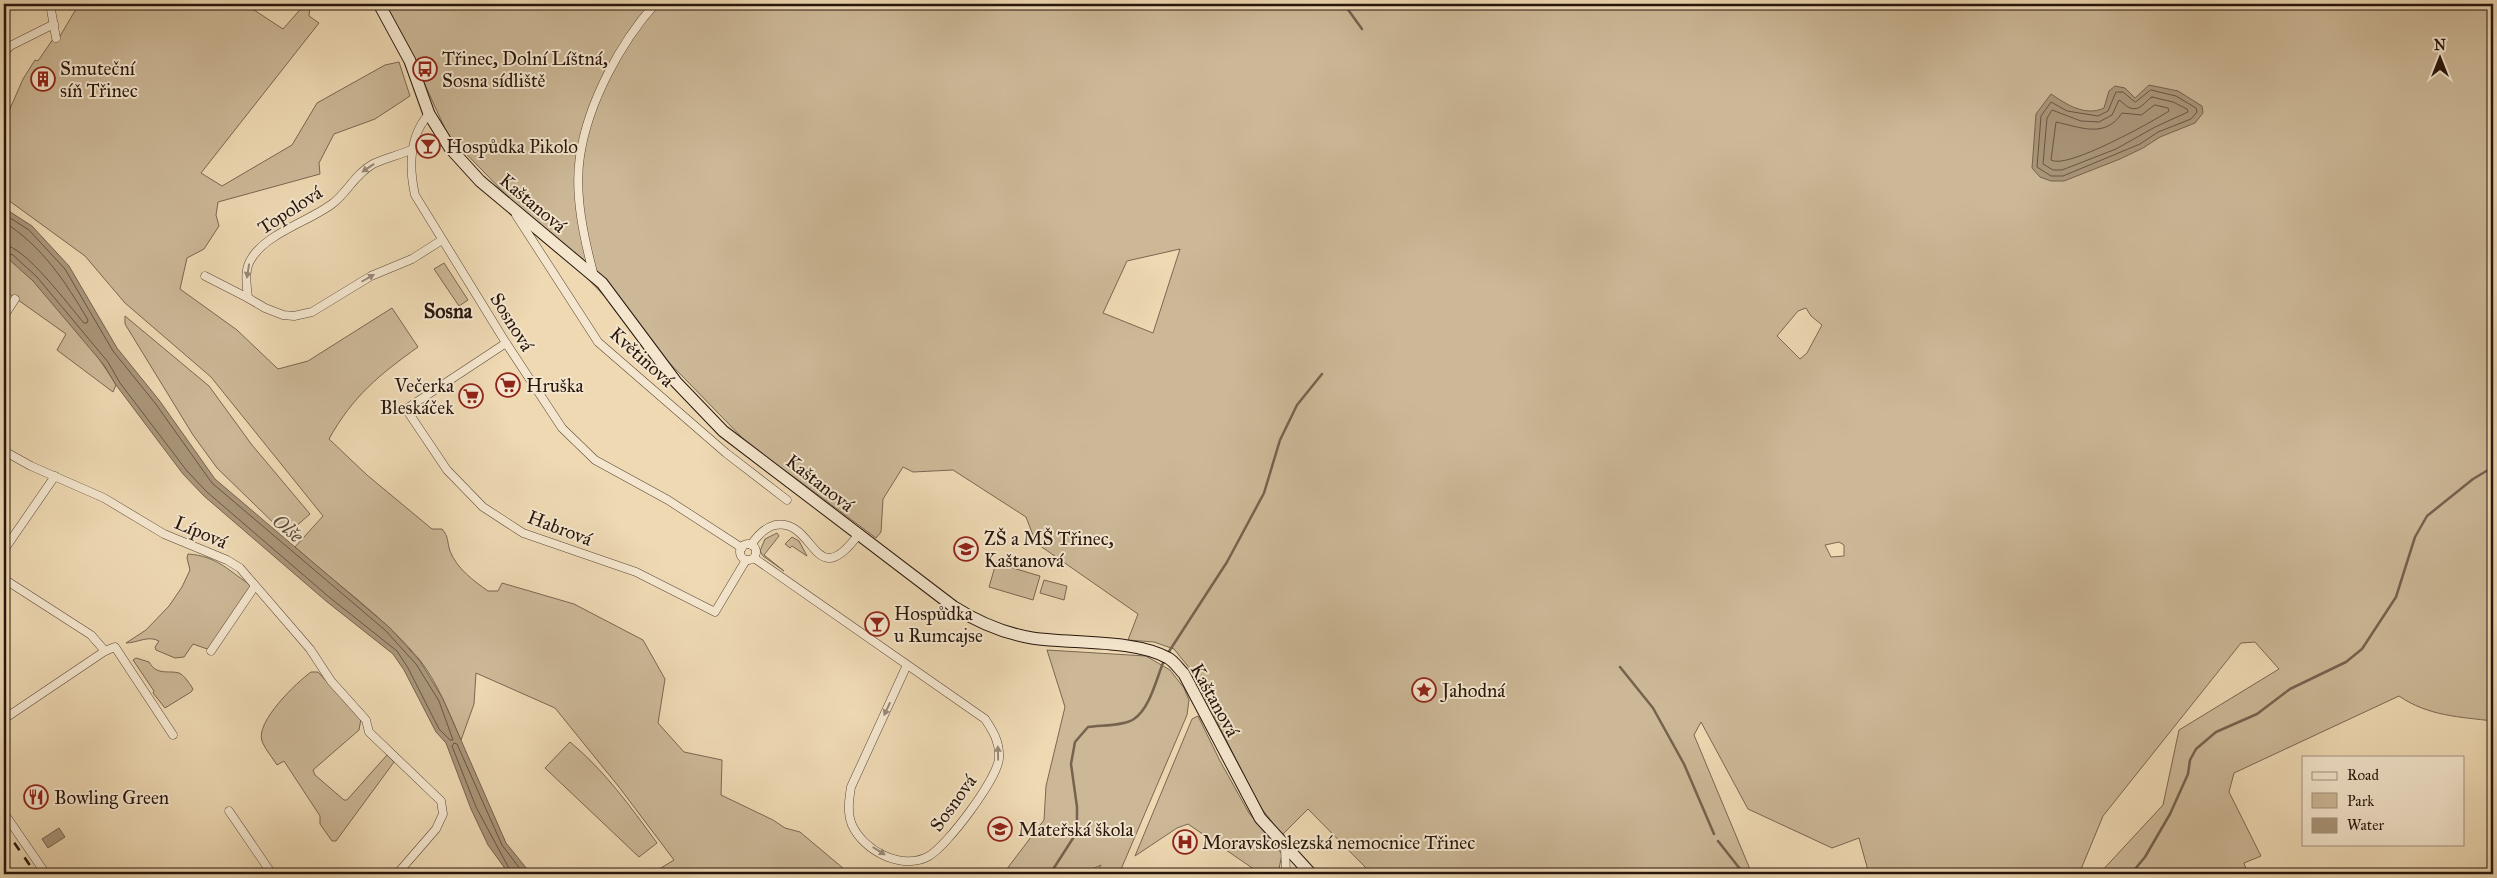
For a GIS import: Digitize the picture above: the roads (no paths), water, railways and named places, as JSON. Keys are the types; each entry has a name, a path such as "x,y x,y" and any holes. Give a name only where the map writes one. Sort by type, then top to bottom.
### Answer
{"street":[{"path":"50,4 56,38"},
{"name":"Kaštanová","path":"379,4 410,61 429,114 450,148 480,181 602,283 676,382 723,431 954,607 978,622 999,630 1032,638 1141,648 1169,658 1184,674 1260,818 1311,874"},
{"path":"594,276 582,215 580,156 589,117 616,60 627,39 655,4"},
{"path":"4,53 10,46 54,24"},
{"name":"Sosnová","path":"429,114 413,149 412,177 415,195 506,343 562,428 595,460 668,500 742,548"},
{"name":"Topolová","path":"248,298 246,268 259,249 278,235 334,203 353,179 372,164 413,149"},
{"name":"Květinová","path":"511,207 598,342 731,458 787,500"},
{"path":"205,276 264,308 282,315 294,316 312,312 371,276 412,259 442,240"},
{"path":"4,316 15,299"},
{"name":"Habrová","path":"506,343 406,409 447,470 483,507 523,534 636,572 715,612 750,559"},
{"name":"Lípová","path":"4,451 104,498 164,534 227,560 240,568 310,649 331,681 366,720 369,732 441,801 443,814 436,829 397,874"},
{"path":"4,550 55,476"},
{"path":"751,545 766,529 786,525 800,531 818,555 833,558 844,553 858,535"},
{"path":"745,544 751,545 754,550 750,559 742,555 742,548 745,544"},
{"name":"Sosnová","path":"750,559 907,665 985,719 997,736 999,758 991,779 948,840 929,856 914,862 894,860 878,852 860,838 852,824 849,808 851,787 907,665"},
{"path":"4,579 91,635 105,651"},
{"path":"211,651 255,586"},
{"path":"4,719 105,651 115,648 174,735"},
{"path":"229,812 272,874"},
{"path":"4,813 46,874"},
{"path":"1284,846 1286,874"}],"water":[{"path":"2149,85 2178,91 2202,106 2203,113 2195,123 2160,137 2120,159 2064,181 2051,181 2040,177 2032,168 2036,114 2051,94 2076,108 2090,111 2104,108 2109,91 2115,86 2125,88 2135,98"},
{"path":"4,208 32,226 69,266 117,348 159,400 215,479 389,627 420,661 443,699 506,843 531,874 509,874 488,845 471,809 446,743 436,732 404,670 393,654 326,601 204,496 183,474 116,385 104,365 33,281 4,255"},
{"path":"59,828 65,837 48,848 42,839"}],"waterway":[{"path":"1344,4 1362,29"},
{"path":"1168,653 1227,562 1264,493 1280,440 1297,405 1322,374"},
{"path":"2131,874 2145,857 2170,814 2188,774 2190,760 2196,749 2216,732 2257,714 2290,689 2346,662 2362,649 2396,597 2415,537 2427,516 2473,479 2493,467"},
{"path":"1050,874 1077,832 1077,807 1071,764 1075,742 1088,727 1124,723 1140,714 1148,701 1163,663"},
{"path":"1620,667 1653,708 1684,764 1714,834"},
{"path":"1718,841 1744,874"}],"railway":[{"path":"4,828 36,874"}],"place":[{"name":"Třinec, Dolní Líštná, Sosna sídliště","path":"425,69"},
{"name":"Smuteční síň Třinec","path":"43,79"},
{"name":"Hospůdka Pikolo","path":"428,146"},
{"name":"Hruška","path":"508,385"},
{"name":"Večerka Bleskáček","path":"471,396"},
{"name":"ZŠ a MŠ Třinec, Kaštanová","path":"966,549"},
{"name":"Hospůdka u Rumcajse","path":"877,624"},
{"name":"Jahodná","path":"1424,690"},
{"name":"Bowling Green","path":"36,797"},
{"name":"Mateřská škola","path":"1000,829"},
{"name":"Moravskoslezská nemocnice Třinec","path":"1185,842"}],"district":[{"name":"Sosna","path":"448,311"}],"water label":[{"name":"Olše","path":"288,528"}]}
